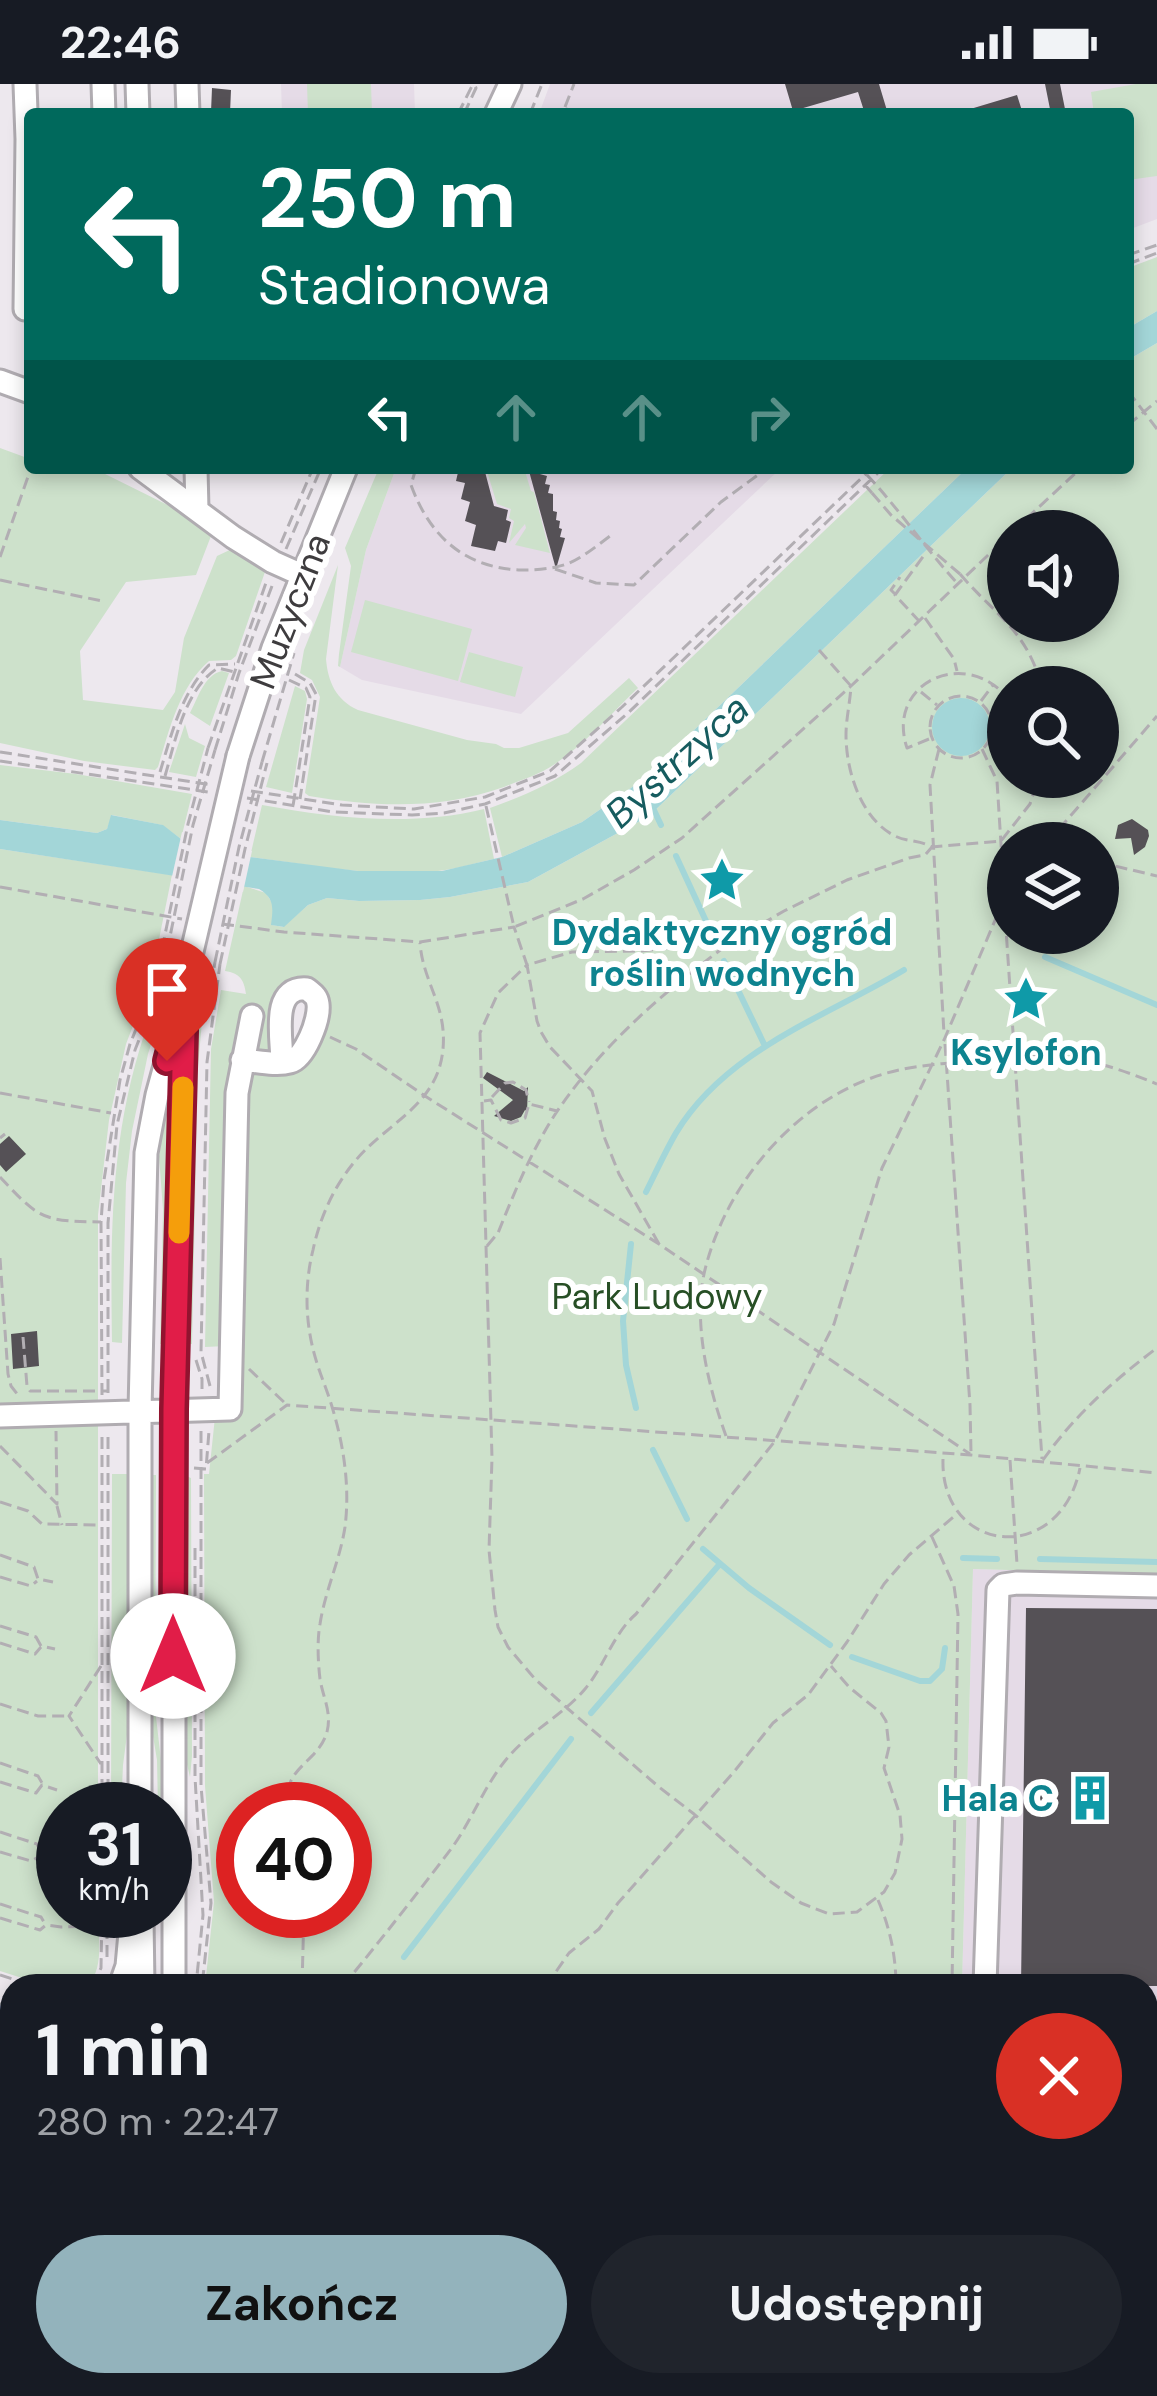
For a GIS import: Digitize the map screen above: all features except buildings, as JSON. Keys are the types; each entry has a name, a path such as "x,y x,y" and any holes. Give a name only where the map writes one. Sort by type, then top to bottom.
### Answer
{"street":[{"path":"149,474 250,548 302,574"},
{"path":"196,474 197,510"},
{"name":"Muzyczna","path":"185,993 220,751 273,648 344,474"},
{"path":"174,1974 174,1409 185,993"},
{"path":"140,1782 146,1153 185,993"},
{"path":"0,1416 104,1404 140,1410 230,1409 237,1094 252,1016"},
{"path":"242,1060 282,1063"},
{"path":"985,1974 998,1590 1017,1583 1157,1586"},
{"path":"120,1974 127,1966 130,1938"},
{"path":"142,1938 143,1974"}],"path":[{"path":"1134,399 1157,429"},
{"path":"1134,419 1157,401"},
{"path":"0,557 29,474"},
{"path":"237,672 311,474"},
{"path":"103,1782 104,1404 108,1390 108,1223 117,1125 135,1050 160,986 193,825 220,751 237,672 276,564 318,474"},
{"path":"414,474 411,485 417,501 437,531 464,556 482,565 553,568 573,562 614,533"},
{"path":"553,568 596,583 634,584 759,474"},
{"path":"295,798 414,808 485,797 538,778 563,762 866,474 956,582"},
{"path":"250,799 333,812 394,815 486,807 527,790 569,768 877,474"},
{"path":"1036,510 1075,474"},
{"path":"860,479 1016,631 1034,666"},
{"path":"925,554 896,595 954,659 957,672"},
{"path":"221,924 420,942 513,925 583,898 703,821 987,554"},
{"path":"0,580 102,601"},
{"path":"201,1974 211,1903 201,1786 206,1409 211,1389 201,1352 210,1032 239,847 296,645"},
{"path":"819,650 851,686 846,734 849,764 858,793 876,822 899,838 932,847 987,842"},
{"path":"164,784 177,717 196,680 209,664 237,664"},
{"path":"165,776 181,724 205,678 218,668 237,672"},
{"path":"932,738 907,748 904,738 905,710 919,689 937,677 957,672 987,680"},
{"path":"292,806 316,694 310,683 295,674"},
{"path":"287,680 306,688 310,697 295,798"},
{"path":"919,689 938,706"},
{"path":"980,702 987,693"},
{"path":"987,713 980,702 956,697 938,706 931,720 932,738 939,749 958,758 971,756 987,740"},
{"path":"1064,822 1157,716"},
{"path":"939,749 930,785 932,847 971,1455"},
{"path":"982,749 997,781 1000,822"},
{"path":"0,752 165,776"},
{"path":"0,761 206,791"},
{"path":"485,797 537,1021 564,1063 592,1091 619,1174 659,1244"},
{"path":"486,1247 498,1233 557,1111 644,1012 728,944 847,880 925,855 932,847"},
{"path":"1119,867 1157,876"},
{"path":"0,887 179,918"},
{"path":"352,1974 453,1846 506,1759 531,1733 567,1708 604,1664 621,1627 775,1441 834,1324 882,1168 987,938"},
{"path":"290,1782 322,1744 328,1725 319,1626 345,1527 347,1489 333,1408 312,1347 308,1318 311,1256 332,1194 354,1162 425,1096 437,1075 443,1031 420,942"},
{"path":"728,944 572,952 527,965 498,993 486,1015 480,1034 492,1458 489,1550 498,1627 519,1661 567,1708 771,1882 801,1903 843,1914 857,1912 891,1883 902,1839 900,1815 884,1768 889,1747 886,1721 831,1666"},
{"path":"105,1782 100,1222 113,1113 130,1044 165,950"},
{"path":"1010,954 1042,1461"},
{"path":"316,1031 356,1049 659,1244 971,1455"},
{"path":"727,1437 704,1354 704,1276 721,1223 747,1176 816,1108 886,1073 1017,1058 1046,1056 1097,1063 1157,1084"},
{"path":"482,1101 513,1082 526,1090 530,1104 525,1118 511,1124 501,1120 490,1100"},
{"path":"0,1093 113,1113"},
{"path":"530,1104 557,1111"},
{"path":"0,1177 38,1215 59,1221 100,1222"},
{"path":"0,1258 8,1373 23,1399"},
{"path":"23,1337 30,1391 104,1404"},
{"path":"1042,1461 1066,1428 1157,1348"},
{"path":"207,1463 287,1405 1157,1473"},
{"path":"56,1431 56,1504 62,1525"},
{"path":"0,1445 56,1504"},
{"path":"943,1455 945,1487 958,1513 995,1535 1037,1531 1055,1520 1074,1494 1081,1466"},
{"path":"1010,1460 1018,1571"},
{"path":"195,1469 195,1777 203,1915 200,1974"},
{"path":"0,1502 28,1511 42,1524 102,1525"},
{"path":"554,1974 569,1953 599,1929 773,1723 808,1695 908,1555 958,1513"},
{"path":"931,1536 954,1586 958,1614 952,1974"},
{"path":"0,1556 34,1567 38,1579"},
{"path":"0,1576 31,1586 38,1579"},
{"path":"38,1579 53,1582"},
{"path":"0,1626 36,1637 41,1646 55,1649"},
{"path":"0,1643 35,1654 41,1646"},
{"path":"70,1716 102,1664"},
{"path":"0,1704 38,1717 70,1716"},
{"path":"70,1716 102,1766"},
{"path":"0,1763 38,1776 41,1782"},
{"path":"0,1782 36,1793"},
{"path":"0,1832 36,1844"},
{"path":"0,1852 36,1859"},
{"path":"877,1898 894,1952 895,1974"},
{"path":"0,1904 36,1915"},
{"path":"0,1918 36,1929"},
{"path":"100,1974 102,1938"},
{"path":"108,1938 112,1974"},
{"path":"302,1974 303,1938"}],"shaded area":[{"path":"281,84 414,84 415,108 282,108"},
{"path":"550,84 1157,84 1157,219 1134,228 1134,108 541,108"},
{"path":"394,474 775,474 521,714 362,680 340,667 366,550"},
{"name":"Hala C","path":"973,1569 1157,1574 1157,1974 962,1974"}],"green space":[{"path":"307,84 371,84 372,108 308,108"},
{"path":"1157,84 1157,176 1134,179 1134,108 1093,108 1091,92"},
{"path":"1157,257 1157,311 1134,324 1134,266"},
{"name":"Park Ludowy","path":"1157,343 1157,1574 973,1569 962,1974 206,1974 214,1902 205,1786 204,1474 209,1474 215,1417 236,1416 243,1083 249,1076 304,1060 320,1020 313,990 301,984 286,988 278,1001 265,1059 256,1057 252,1047 257,1013 247,1012 233,1079 226,1346 205,1347 211,1049 221,990 246,994 240,978 225,971 244,886 266,893 274,906 272,925 283,927 308,905 327,898 420,900 528,882 649,816 1006,474 1134,474 1134,356"},
{"path":"0,448 24,457 24,474 105,474 202,522 211,536 196,575 126,582 80,651 83,700 163,710 175,692 184,638 217,556 234,548 266,569 236,656 209,661 190,683 155,770 0,743"},
{"path":"376,474 394,474 366,550 340,667 351,566 345,548"},
{"path":"488,474 526,474 550,553 515,545 525,524 509,543 514,521 509,518 511,509 497,504"},
{"path":"884,474 961,474 641,781 582,822 502,857 490,808 537,789 581,763"},
{"path":"338,565 327,667 339,696 358,710 467,740 519,748 568,733 629,678 638,688 566,756 504,787 455,800 407,804 309,796 305,793 320,697 312,680 300,673 304,650"},
{"path":"365,600 472,629 458,681 351,652"},
{"path":"469,652 523,667 515,697 460,682"},
{"path":"222,671 229,673 210,726 190,713 206,682"},
{"path":"295,686 305,691 307,699 292,793 266,787"},
{"path":"185,724 189,738 205,746 196,777 169,772"},
{"path":"0,765 192,794 181,839 162,825 112,815 107,829 97,833 0,820"},
{"path":"262,805 373,819 429,818 484,809 494,859 445,870 391,873 250,857"},
{"path":"0,849 172,875 151,979 126,1044 109,1120 98,1215 98,1782 36,1782 36,1938 99,1938 98,1961 95,1974 0,1971"},
{"path":"163,985 162,1011 148,1054 126,1183 122,1343 112,1342 114,1204 123,1117"},
{"path":"200,1020 192,1344 185,1344 192,1077"},
{"path":"170,1088 174,1088 166,1344 160,1344 163,1210 159,1156"},
{"path":"112,1474 131,1474 130,1712 122,1782 111,1782"},
{"path":"151,1475 156,1475 155,1708 163,1782 157,1782 150,1718"},
{"path":"184,1475 191,1478 190,1777 185,1756"}],"water":[{"path":"1157,311 1157,343 1134,356 1134,324"},
{"name":"Bystrzyca","path":"961,474 1006,474 649,816 528,882 420,900 327,898 308,905 284,927 271,925 270,900 259,889 0,849 0,820 97,833 107,829 111,815 163,825 181,839 250,857 358,871 442,871 502,857 582,822 641,781"},
{"path":"961,698 987,715 987,739 981,747 961,756 941,747 932,727 941,707"}],"pier":[{"path":"182,832 252,851 243,892 171,881"}],"waterway":[{"name":"Bystrzyca","path":"652,806 661,825"},
{"path":"676,856 712,934"},
{"path":"1045,957 1157,1005"},
{"path":"724,961 765,1046"},
{"path":"646,1192 676,1133 722,1079 779,1038 904,970"},
{"path":"631,1244 623,1321 636,1408"},
{"path":"653,1450 687,1519"},
{"path":"703,1549 830,1645"},
{"path":"963,1558 997,1559"},
{"path":"1040,1559 1157,1562"},
{"path":"591,1713 719,1565"},
{"path":"852,1657 930,1681 942,1669 945,1648"},
{"path":"404,1957 571,1739"}],"slow traffic":[{"path":"179,1233 183,1087"}],"place":[{"name":"Dydaktyczny ogród roślin wodnych","path":"722,880"},
{"name":"Ksylofon","path":"1026,999"},
{"name":"Hala C","path":"1090,1798"}],"route":[{"path":"167,1061 185,993 173,1656"}]}
